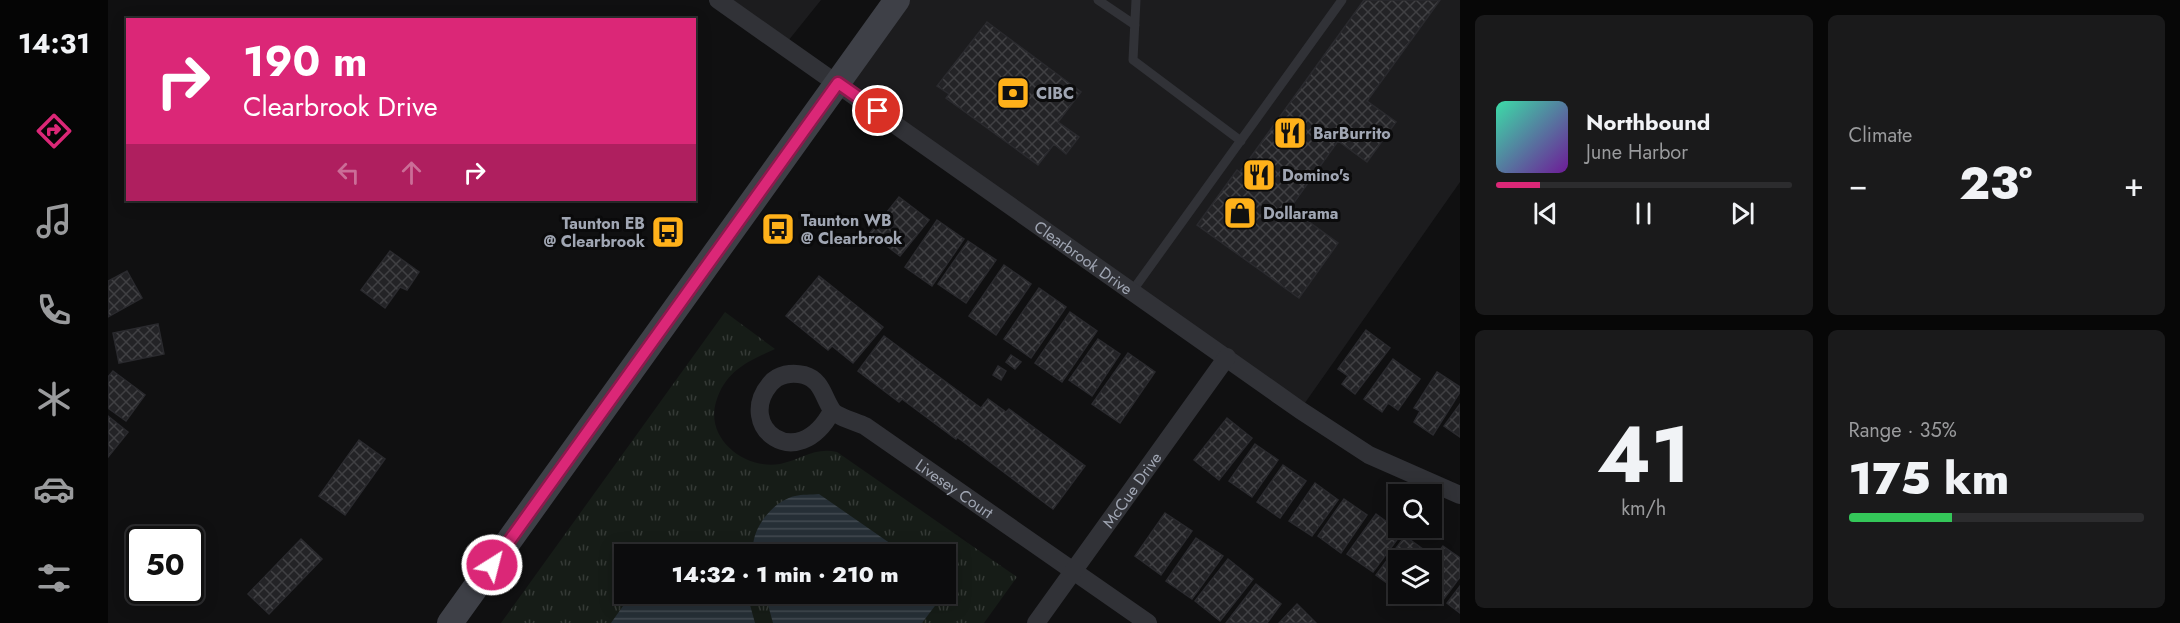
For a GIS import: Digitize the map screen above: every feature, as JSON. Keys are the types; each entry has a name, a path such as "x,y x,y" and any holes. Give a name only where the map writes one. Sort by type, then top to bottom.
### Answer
{"main road":[{"path":"450,623 897,0"}],"street":[{"name":"Clearbrook Drive","path":"718,0 1369,455 1460,495"},
{"name":"McCue Drive","path":"1036,623 1075,572 1227,357"},
{"name":"Livesey Court","path":"832,411 865,426 1148,623"}],"lane":[{"path":"1098,0 1135,25"},
{"path":"1136,0 1133,60 1241,141"},
{"path":"1133,290 1342,0"}],"shaded area":[{"path":"718,0 821,0 784,46"},
{"path":"897,0 1460,0 1460,182 1300,410 838,83"},
{"path":"819,494 891,544 753,544 758,528 770,511 786,499"},
{"path":"626,604 750,604 755,623 611,623"},
{"path":"768,604 936,604 922,623 773,623"}],"green space":[{"path":"725,312 775,349 739,368 725,382 716,402 714,416 716,428 722,439 741,457 767,465 788,462 821,451 837,452 1017,577 984,623 501,623"}],"building":[{"path":"1364,0 1440,0 1367,101 1396,122 1367,162 1338,141 1290,208 1338,243 1299,298 1197,225 1237,170 1240,172"},
{"name":"CIBC","path":"987,22 1081,92 1058,122 1079,137 1066,154 1054,144 1038,165 946,98 949,94 937,86"},
{"path":"899,197 929,220 900,256 870,233"},
{"path":"937,220 964,239 932,286 905,267"},
{"path":"968,241 996,260 966,303 938,284"},
{"path":"390,251 419,272 407,290 400,287 385,308 361,290"},
{"path":"1004,265 1031,284 996,335 969,316"},
{"path":"127,271 142,298 108,317 108,281"},
{"path":"819,276 883,327 853,363 832,346 828,350 786,316"},
{"path":"1039,288 1066,307 1031,358 1004,339"},
{"path":"1070,312 1097,331 1062,382 1035,363"},
{"path":"158,324 164,354 119,363 113,333"},
{"path":"1366,330 1390,348 1355,394 1342,384 1348,376 1338,369"},
{"path":"884,336 981,408 988,399 1006,412 1009,409 1085,466 1053,509 957,437 956,439 902,399 899,402 858,371"},
{"path":"1098,339 1120,354 1092,396 1069,380"},
{"path":"1128,353 1155,372 1120,423 1092,404"},
{"path":"1011,355 1021,362 1015,369 1006,362"},
{"path":"1393,359 1420,379 1398,410 1388,403 1382,412 1364,399"},
{"path":"998,366 1006,371 1001,380 993,375"},
{"path":"113,371 145,395 126,421 108,408 108,377"},
{"path":"1437,372 1460,387 1460,392 1433,435 1414,422 1420,411 1414,408"},
{"path":"1460,404 1460,437 1444,426"},
{"path":"108,416 128,432 108,457"},
{"path":"1227,418 1252,438 1219,480 1194,460"},
{"path":"359,440 385,459 345,515 319,496"},
{"path":"1255,444 1278,460 1252,497 1229,481"},
{"path":"1283,465 1306,481 1280,518 1257,502"},
{"path":"1315,483 1338,500 1312,536 1289,521"},
{"path":"1344,499 1367,515 1341,553 1318,536"},
{"path":"1165,513 1192,531 1161,575 1135,556"},
{"path":"1376,514 1388,523 1388,538 1398,538 1373,572 1347,554"},
{"path":"1196,538 1223,556 1192,599 1166,581"},
{"path":"1404,538 1408,538 1424,550 1395,550"},
{"path":"301,539 322,559 269,614 248,594"},
{"path":"1443,546 1460,558 1460,577 1442,601 1442,550 1440,550"},
{"path":"1228,559 1253,579 1220,621 1195,601"},
{"path":"1388,559 1388,584 1376,575"},
{"path":"1256,584 1281,604 1267,623 1226,623"},
{"path":"1460,586 1460,613 1447,603"},
{"path":"1297,604 1316,623 1279,623"}],"place":[{"name":"CIBC","path":"1013,93"},
{"name":"BarBurrito","path":"1290,133"},
{"name":"Domino's","path":"1259,175"},
{"name":"Dollarama","path":"1240,213"},
{"name":"Taunton WB @ Clearbrook","path":"778,229"},
{"name":"Taunton EB @ Clearbrook","path":"668,232"}],"route":[{"path":"492,565 838,83 878,111"}]}
